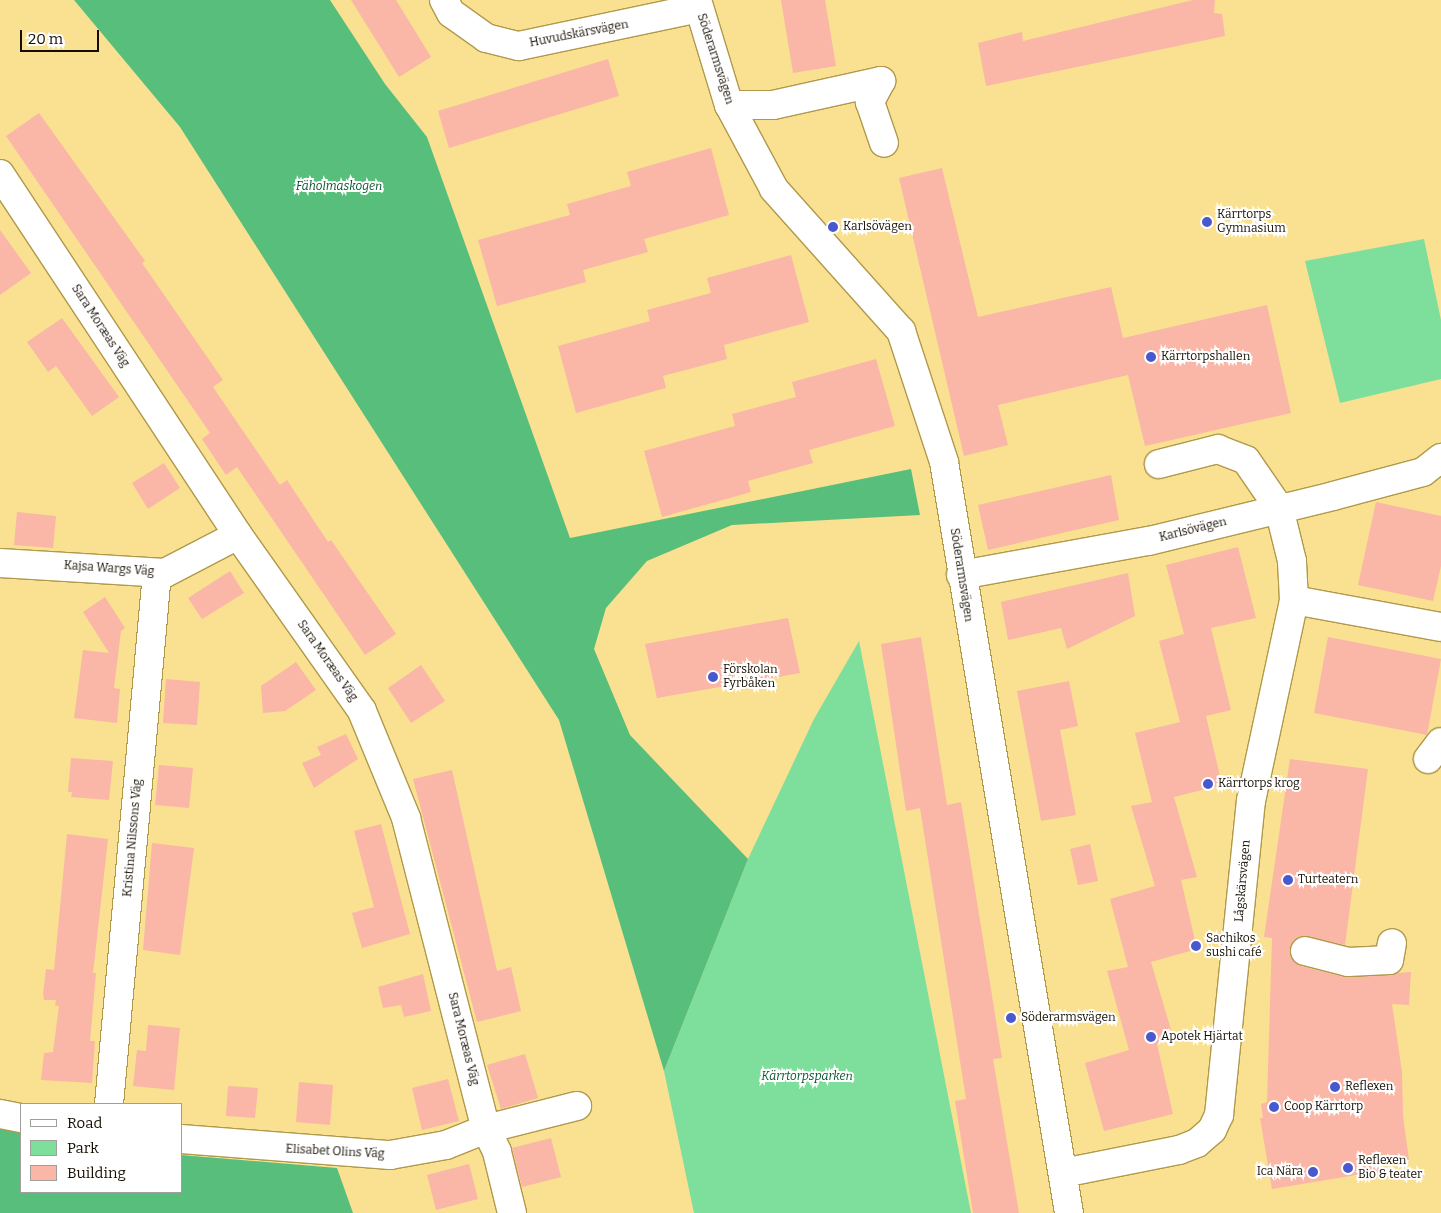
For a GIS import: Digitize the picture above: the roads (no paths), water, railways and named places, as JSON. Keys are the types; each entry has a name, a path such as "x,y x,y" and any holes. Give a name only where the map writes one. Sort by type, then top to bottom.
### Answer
{"street":[{"name":"Huvudskärsvägen","path":"444,0 451,12 486,38 519,46 698,4"},
{"name":"Söderarmsvägen","path":"698,4 729,105 774,189 900,331 944,462 961,575 1069,1213"},
{"path":"729,105 773,105 881,81 870,102 884,143"},
{"name":"Sara Moræas Väg","path":"0,174 238,536 366,720 406,818 486,1129 497,1152 512,1213"},
{"path":"1159,464 1218,449 1246,460 1279,508"},
{"name":"Karlsövägen","path":"961,575 1149,541 1279,508 1432,465"},
{"name":"Lågskärsvägen","path":"1063,1173 1179,1150 1197,1143 1212,1130 1219,1115 1251,801 1294,600 1292,561 1279,508"},
{"name":"Kajsa Wargs Väg","path":"0,563 165,573 238,536"},
{"name":"Kristina Nilssons Väg","path":"109,1103 157,572"},
{"path":"1294,600 1441,627"},
{"path":"1305,951 1348,962 1389,960 1392,943"},
{"name":"Elisabet Olins Väg","path":"182,1139 332,1153 390,1155 446,1145 486,1129 577,1106"},
{"path":"0,1114 20,1118"}],"place":[{"name":"Kärrtorps Gymnasium","path":"1207,222"},
{"name":"Karlsövägen","path":"833,227"},
{"name":"Kärrtorpshallen","path":"1151,357"},
{"name":"Förskolan Fyrbåken","path":"713,677"},
{"name":"Kärrtorps krog","path":"1208,784"},
{"name":"Turteatern","path":"1288,880"},
{"name":"Sachikos sushi café","path":"1196,946"},
{"name":"Söderarmsvägen","path":"1011,1018"},
{"name":"Apotek Hjärtat","path":"1151,1037"},
{"name":"Reflexen","path":"1335,1087"},
{"name":"Coop Kärrtorp","path":"1274,1107"},
{"name":"Reflexen Bio & teater","path":"1348,1168"},
{"name":"Ica Nära","path":"1313,1172"}],"park label":[{"name":"Fäholmaskogen","path":"339,187"},
{"name":"Kärrtorpsparken","path":"807,1077"}]}
